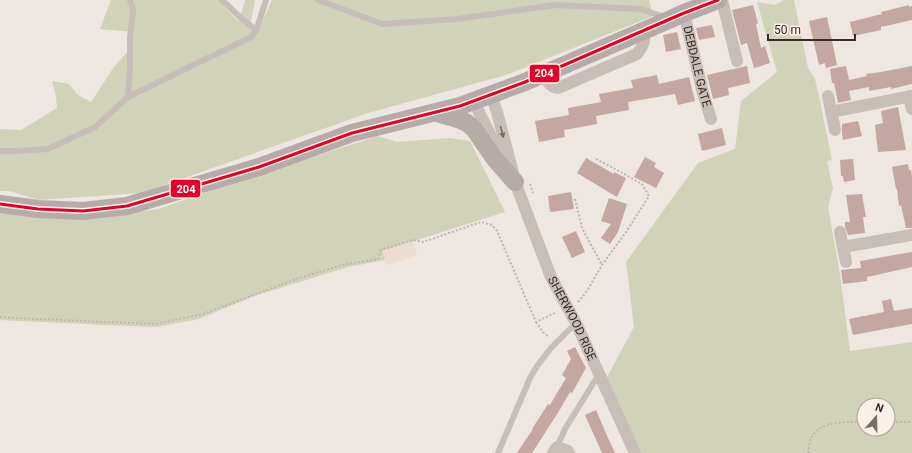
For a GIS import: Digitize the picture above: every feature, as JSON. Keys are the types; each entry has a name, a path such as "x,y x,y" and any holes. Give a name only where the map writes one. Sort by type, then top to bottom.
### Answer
{"main road":[{"path":"0,204 83,211 127,206 259,167 352,133 474,102 525,82 644,30 718,0"},
{"path":"436,112 467,123 474,130 494,158 520,182"}],"street":[{"path":"722,0 737,61"},
{"name":"DEBDALE GATE","path":"678,16 711,120"},
{"name":"SHERWOOD RISE","path":"491,95 551,277 565,311 576,323 635,453"},
{"path":"828,96 834,130"},
{"path":"831,112 911,96 912,109"},
{"name":"SHERWOOD RISE","path":"474,102 488,132 520,182"},
{"path":"840,232 846,262"},
{"path":"843,247 912,235"},
{"path":"555,450 568,451 569,453"}],"lane":[{"path":"130,0 133,10"},
{"path":"128,97 130,38 133,10 136,0"},
{"path":"222,0 256,30"},
{"path":"0,151 48,149 96,127 128,97 251,37 256,30 266,0"},
{"path":"318,0 382,24 457,19 554,5 640,9 678,16"},
{"path":"498,453 536,366 551,348 576,323"},
{"path":"555,450 565,429 599,374"}],"path":[{"path":"536,322 573,309 587,291 602,265 626,232 649,196 642,184 594,158"},
{"path":"520,182 530,184 534,196"},
{"path":"575,199 582,228 602,265"},
{"path":"0,317 155,324 203,314 296,279 342,265 378,259 381,250 413,240 423,242 481,222 492,225 497,231 536,322 543,332 549,337"},
{"path":"896,422 912,421"},
{"path":"808,453 811,438 819,429 830,423 856,422"}],"green space":[{"path":"111,0 220,0 227,10 239,22 245,0 255,0 250,26 260,27 272,0 649,0 653,16 506,75 368,113 142,193 39,200 9,191 0,191 0,129 21,130 57,108 56,96 52,81 69,84 78,95 91,102 114,67 129,50 133,32 100,29"},
{"path":"784,0 794,0 808,68 815,79 832,160 827,161 833,188 828,207 840,274 850,351 912,342 912,453 641,453 606,379 634,327 626,262 698,163 735,149 741,101 777,72 757,2 775,5"},
{"path":"378,136 397,142 450,138 470,141 505,212 383,251 385,260 348,267 254,296 199,319 157,327 0,320 0,212 96,216 158,209"}],"shaded area":[{"path":"412,241 417,255 387,265 382,251"}],"building":[{"path":"753,5 758,23 756,24 761,48 765,46 770,63 754,68 747,43 741,45 732,10"},
{"path":"909,5 909,7 912,6 912,20 881,27 881,30 853,36 850,22"},
{"path":"827,17 837,65 826,68 825,63 819,65 809,21"},
{"path":"712,25 715,37 699,40 696,28"},
{"path":"677,32 681,49 666,52 663,35"},
{"path":"747,66 750,83 728,88 729,95 713,99 707,75"},
{"path":"846,66 849,80 867,76 866,74 912,66 912,84 891,89 891,87 869,91 869,87 849,91 851,100 838,103 834,83 832,83 830,69"},
{"path":"657,75 659,84 689,77 695,101 678,105 675,94 628,102 629,110 596,116 597,124 564,130 565,137 539,142 535,121 569,115 568,108 601,102 599,94 633,88 631,80"},
{"path":"898,107 906,150 878,152 875,125 883,123 881,111"},
{"path":"858,121 862,136 843,140 842,124"},
{"path":"722,128 726,145 702,151 698,134"},
{"path":"645,157 656,163 654,167 664,173 656,188 634,177"},
{"path":"586,158 614,174 614,172 626,178 617,197 577,173"},
{"path":"853,159 855,180 844,182 843,176 841,176 840,160"},
{"path":"908,164 912,177 912,228 906,228 901,205 899,206 892,167"},
{"path":"571,192 574,209 550,212 548,196"},
{"path":"862,194 866,217 863,217 865,233 848,235 845,222 850,222 846,195"},
{"path":"609,198 627,204 618,232 610,244 601,238 611,224 601,221"},
{"path":"576,231 585,252 572,258 562,237"},
{"path":"912,252 912,267 867,277 867,281 843,284 841,270 861,268 860,261"},
{"path":"891,299 894,311 912,308 912,324 853,335 849,319 884,312 882,301"},
{"path":"575,347 586,368 572,393 570,392 532,453 517,453 548,404 550,405 566,378 562,375 571,359 567,351"},
{"path":"596,410 615,453 602,453 585,415"}],"transit line":[{"name":"204","path":"0,204 38,209 83,211 127,206 259,167 352,133 460,106 525,82 684,13 718,0"}]}
